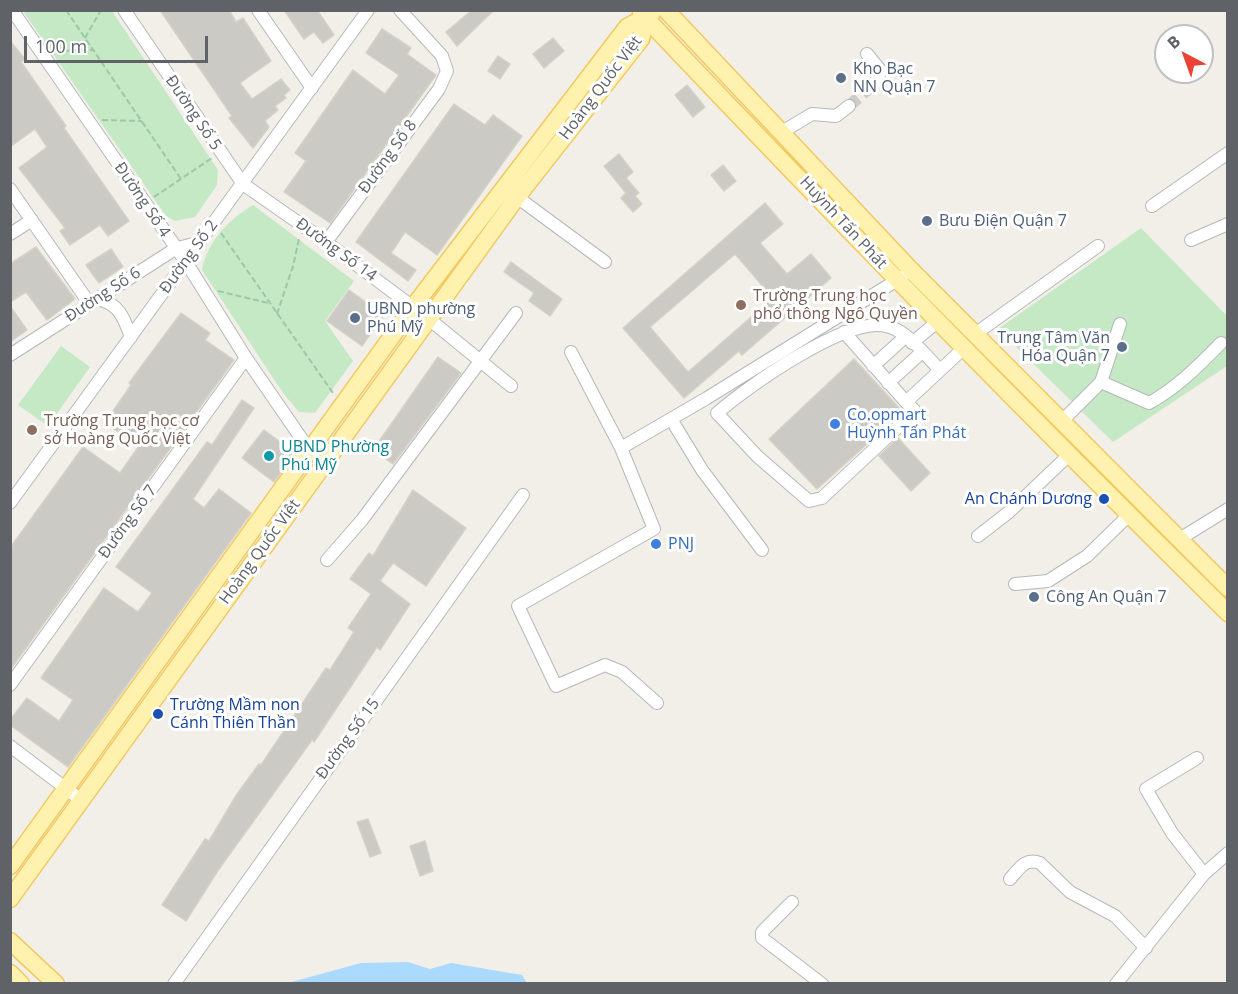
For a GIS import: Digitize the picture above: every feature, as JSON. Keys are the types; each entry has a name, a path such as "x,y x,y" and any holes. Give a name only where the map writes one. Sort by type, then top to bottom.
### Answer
{"main road":[{"name":"Huỳnh Tấn Phát","path":"666,10 911,270 1227,588"},
{"name":"Huỳnh Tấn Phát","path":"647,13 844,222 896,281 1227,613"},
{"name":"Hoàng Quốc Việt","path":"10,899 517,197 640,39 647,13"},
{"name":"Hoàng Quốc Việt","path":"10,866 413,307 627,27 647,13"},
{"path":"10,941 57,984"},
{"path":"10,973 21,984"}],"street":[{"name":"Đường Số 4","path":"12,10 186,262 246,358 310,451"},
{"name":"Đường Số 5","path":"124,10 219,153 243,184"},
{"path":"258,10 312,88"},
{"name":"Đường Số 2","path":"10,503 368,10"},
{"name":"Đường Số 8","path":"326,242 439,89 447,71 442,56 400,10"},
{"path":"867,54 881,71 875,83"},
{"path":"782,132 806,116 817,113 832,117 849,106"},
{"path":"1152,206 1227,153"},
{"name":"Đường Số 14","path":"243,184 302,224 429,319 511,386"},
{"path":"10,189 93,301 106,300 121,312 131,337"},
{"path":"517,197 605,262"},
{"path":"10,234 32,220"},
{"path":"1191,240 1227,224"},
{"name":"Đường Số 6","path":"10,355 175,249 200,242"},
{"path":"975,334 1098,246"},
{"path":"621,448 707,398 911,270"},
{"path":"327,560 368,512 516,313"},
{"path":"873,366 913,344 937,322"},
{"path":"717,413 746,390 844,332 874,324 886,326 913,344 939,369"},
{"path":"1061,422 1101,382 1120,324"},
{"path":"707,398 717,413 758,456 809,501 822,498 915,411 844,332"},
{"path":"1101,382 1149,403 1195,369 1221,343"},
{"path":"888,383 913,344"},
{"path":"906,402 964,348"},
{"path":"571,352 621,448 654,529 518,606 556,686 605,664 622,672 657,703"},
{"name":"Đường Số 7","path":"10,686 246,358"},
{"path":"671,419 702,470 762,550"},
{"path":"978,536 1010,512 1069,455"},
{"name":"Đường Số 15","path":"174,984 523,495"},
{"path":"1179,540 1227,509"},
{"path":"1015,584 1048,581 1087,556 1129,515"},
{"path":"10,746 81,800"},
{"path":"1197,758 1146,789 1172,833 1204,874"},
{"path":"1116,984 1204,874 1227,853"},
{"path":"1010,879 1024,863 1034,861 1040,863 1070,892 1115,916 1146,948"},
{"path":"792,902 762,932 762,938 822,984"}],"path":[{"path":"66,10 181,179"},
{"path":"85,38 101,10"},
{"path":"40,52 93,50"},
{"path":"86,118 142,121"},
{"path":"145,204 219,153"},
{"path":"214,223 342,405"},
{"path":"277,314 293,266 302,224"},
{"path":"200,287 269,303"}],"green space":[{"path":"23,11 112,11 218,170 217,185 195,217 175,221 166,216"},
{"path":"253,205 354,281 325,321 353,361 315,413 299,412 283,393 202,270 209,250 220,232"},
{"name":"Trung Tâm Văn Hóa Quận 7","path":"1141,228 1227,316 1227,366 1113,442 998,329"},
{"path":"61,346 90,367 48,426 18,405"}],"water":[{"path":"408,962 430,969 451,963 522,975 527,983 288,983 361,963"}],"building":[{"path":"160,10 229,10 236,22 243,18 271,61 240,83 252,99 281,79 290,90 284,95 286,98 275,106 278,110 265,121 269,127 253,148 229,118 232,116"},
{"path":"284,10 317,10 334,35 323,43 314,32 304,39"},
{"path":"472,10 494,10 457,46 446,32"},
{"path":"382,29 411,48 407,54 436,75 330,223 284,192 306,161 295,153 353,70 385,94 399,75 366,53"},
{"path":"553,38 564,51 544,68 533,54"},
{"path":"10,41 25,59 21,62 66,126 64,128 129,221 108,236 100,225 70,245 60,231 65,228 19,168 47,147 35,129 10,147"},
{"path":"498,56 510,64 500,79 488,71"},
{"path":"687,85 705,107 693,117 675,95"},
{"path":"454,104 485,125 493,115 522,136 437,255 405,232 391,253 416,270 408,281 356,242"},
{"path":"619,154 633,172 626,178 639,193 635,196 642,204 633,212 621,198 626,193 604,166"},
{"path":"723,165 736,181 724,191 711,175"},
{"path":"765,203 783,224 760,243 787,274 811,254 831,278 742,355 739,351 684,398 623,328","holes":["735,254 773,298 688,372 650,327"]},
{"path":"36,247 75,299 47,320 26,292 10,302 10,264"},
{"path":"111,249 123,267 99,283 86,265"},
{"path":"511,262 562,299 550,316 529,301 534,293 504,272"},
{"name":"UBND phường Phú Mỹ","path":"349,290 384,315 362,346 327,321"},
{"path":"10,306 27,330 10,342"},
{"path":"181,313 210,333 205,340 234,360 10,670 10,548 83,447 120,473 139,446 105,423 131,385 129,383"},
{"path":"438,357 461,373 393,464 373,450"},
{"name":"Co.opmart Huỳnh Tấn Phát","path":"854,359 901,410 885,425 887,426 817,489 769,439"},
{"path":"242,400 254,408 193,499 204,508 219,489 251,513 68,767 10,725 10,720 27,698 59,721 73,700 41,678 104,588 138,612 152,593 116,567 207,442 212,445"},
{"name":"UBND Phường Phú Mỹ","path":"264,430 295,453 274,482 242,458"},
{"path":"898,438 930,473 911,491 879,456"},
{"path":"413,490 466,528 426,586 393,563 380,581 410,604 380,650 377,647 314,742 312,740 219,869 186,921 162,905 205,839 209,841 237,794 259,764 261,765 326,668 330,670 354,632 348,628 371,594 350,579 369,553 373,556"},
{"path":"368,819 381,853 370,857 357,822"},
{"path":"425,841 433,871 420,876 410,846"}],"tunnel":[{"path":"849,106 875,83"}],"place":[{"name":"Kho Bạc NN Quận 7","path":"841,78"},
{"name":"Bưu Điện Quận 7","path":"927,221"},
{"name":"Trường Trung học phổ thông Ngô Quyền","path":"741,305"},
{"name":"UBND phường Phú Mỹ","path":"355,318"},
{"name":"Trung Tâm Văn Hóa Quận 7","path":"1122,347"},
{"name":"Co.opmart Huỳnh Tấn Phát","path":"835,424"},
{"name":"Trường Trung học cơ sở Hoàng Quốc Việt","path":"32,430"},
{"name":"UBND Phường Phú Mỹ","path":"269,456"},
{"name":"An Chánh Dương","path":"1104,499"},
{"name":"PNJ","path":"656,544"},
{"name":"Công An Quận 7","path":"1034,597"},
{"name":"Trường Mầm non Cánh Thiên Thần","path":"158,714"}]}
